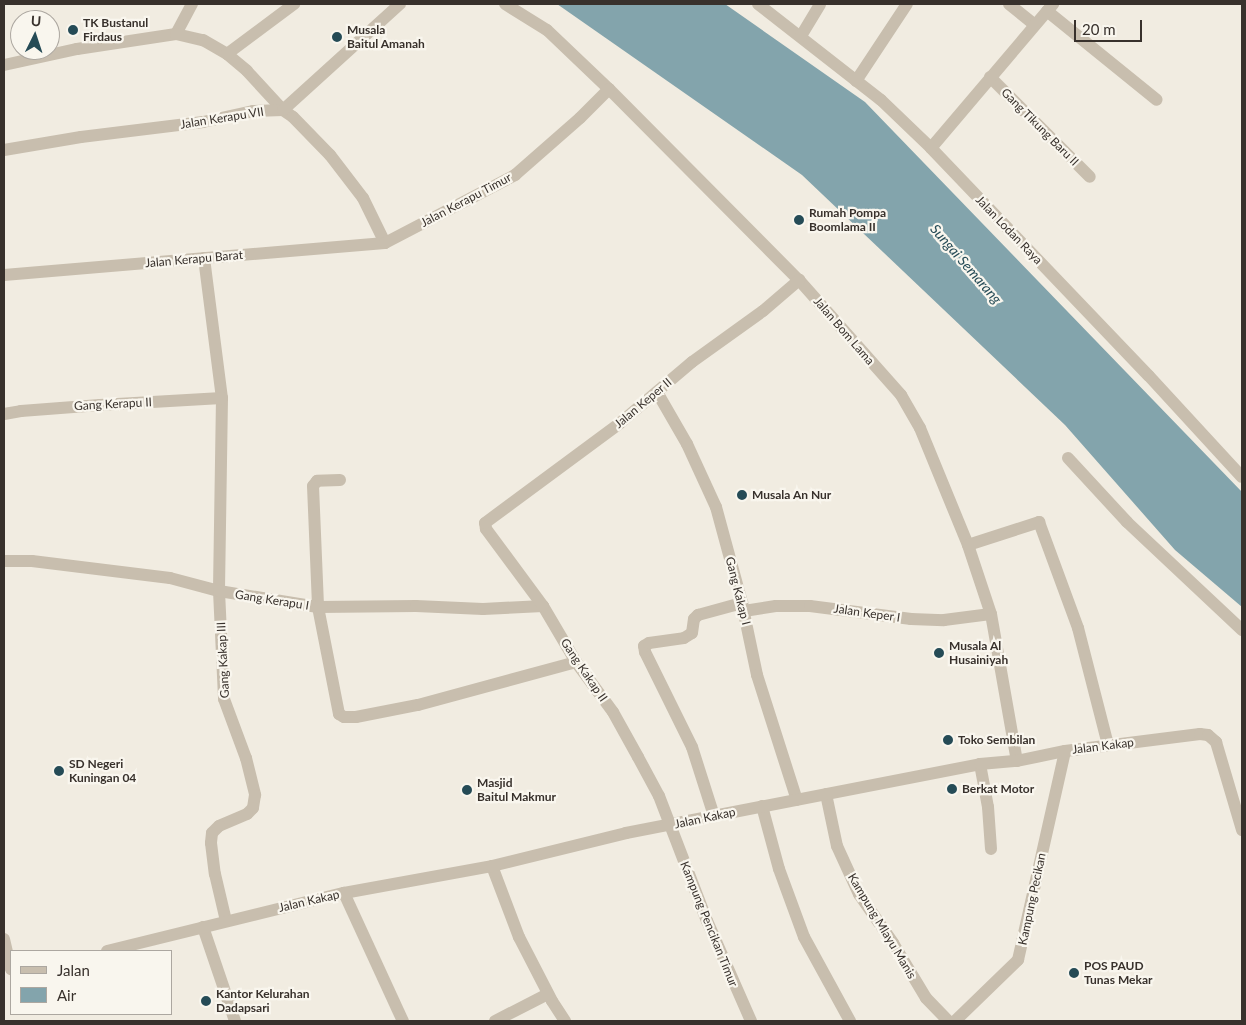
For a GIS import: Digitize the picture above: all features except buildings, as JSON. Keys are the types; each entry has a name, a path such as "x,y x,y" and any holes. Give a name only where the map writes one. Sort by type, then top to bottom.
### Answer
{"street":[{"path":"176,34 192,4"},
{"path":"227,54 294,4"},
{"path":"283,110 400,4"},
{"name":"Jalan Bom Lama","path":"505,4 547,30 609,89 799,280 901,395 920,428 968,545 991,614 1016,761"},
{"name":"Jalan Lodan Raya","path":"758,4 881,100 931,148 1242,477"},
{"path":"801,36 820,4"},
{"path":"856,81 907,4"},
{"path":"1009,4 1035,26"},
{"path":"931,148 1050,7 1156,100"},
{"path":"4,65 77,49 176,34 204,40 227,54 246,70 283,110 293,117 330,155 363,198 385,243"},
{"name":"Gang Tikung Baru II","path":"990,77 1090,177"},
{"name":"Jalan Kerapu Timur","path":"385,243 515,175 580,118 609,89"},
{"name":"Jalan Kerapu VII","path":"4,150 90,136 203,122 253,111 283,110"},
{"name":"Jalan Kerapu Barat","path":"4,275 385,243"},
{"name":"Gang Kakap III","path":"204,258 222,398 220,591 224,699 246,758 255,795 253,808 247,814 220,826 212,832 211,843 215,874 226,921"},
{"name":"Jalan Keper II","path":"485,523 620,423 692,362 764,311 799,280"},
{"name":"Gang Kakap I","path":"657,392 687,444 716,507 743,607 757,675 797,800"},
{"name":"Gang Kerapu II","path":"4,414 100,404 222,398"},
{"path":"1068,458 1127,522 1242,630"},
{"path":"340,480 317,481 313,486 318,607 339,714 344,717 356,717 418,705 576,662"},
{"path":"968,545 1039,522 1078,628 1108,745"},
{"name":"Gang Kakap II","path":"485,523 486,529 543,606 576,662 613,712 659,796 670,826"},
{"name":"Gang Kerapu I","path":"4,561 32,560 106,568 170,578 220,591 318,607 407,606 483,609 543,606"},
{"name":"Jalan Keper I","path":"714,816 692,747 645,652 644,646 649,643 684,638 692,633 694,619 698,615 743,607 810,606 911,619 944,620 991,614"},
{"name":"Jalan Kakap","path":"111,950 344,893 492,866 626,833 670,826 762,806 980,764 1016,761 1065,751 1200,734 1211,737 1216,742 1242,830"},
{"name":"Kampung Pecikan","path":"955,1021 1018,960 1065,751"},
{"path":"980,764 988,807 991,849"},
{"name":"Kampung Mlayu Manis","path":"826,794 837,846 859,894 893,942 926,998 948,1021"},
{"path":"762,806 779,869 804,937 850,1021"},
{"name":"Kampung Pencikan Timur","path":"670,826 748,1021"},
{"path":"492,866 519,937 548,994 565,1021"},
{"path":"344,893 404,1021"},
{"path":"203,927 235,1021"},
{"path":"4,939 10,965"},
{"path":"494,1021 548,994"}],"water":[{"name":"Sungai Semarang","path":"557,4 725,4 865,102 1242,492 1242,607 1175,550 1065,425 802,175"}],"place":[{"name":"TK Bustanul Firdaus","path":"73,30"},
{"name":"Musala Baitul Amanah","path":"337,37"},
{"name":"Rumah Pompa Boomlama II","path":"799,220"},
{"name":"Musala An Nur","path":"742,495"},
{"name":"Musala Al Husainiyah","path":"939,653"},
{"name":"Toko Sembilan","path":"948,740"},
{"name":"SD Negeri Kuningan 04","path":"59,771"},
{"name":"Berkat Motor","path":"952,789"},
{"name":"Masjid Baitul Makmur","path":"467,790"},
{"name":"POS PAUD Tunas Mekar","path":"1074,973"},
{"name":"Kantor Kelurahan Dadapsari","path":"206,1001"}]}
